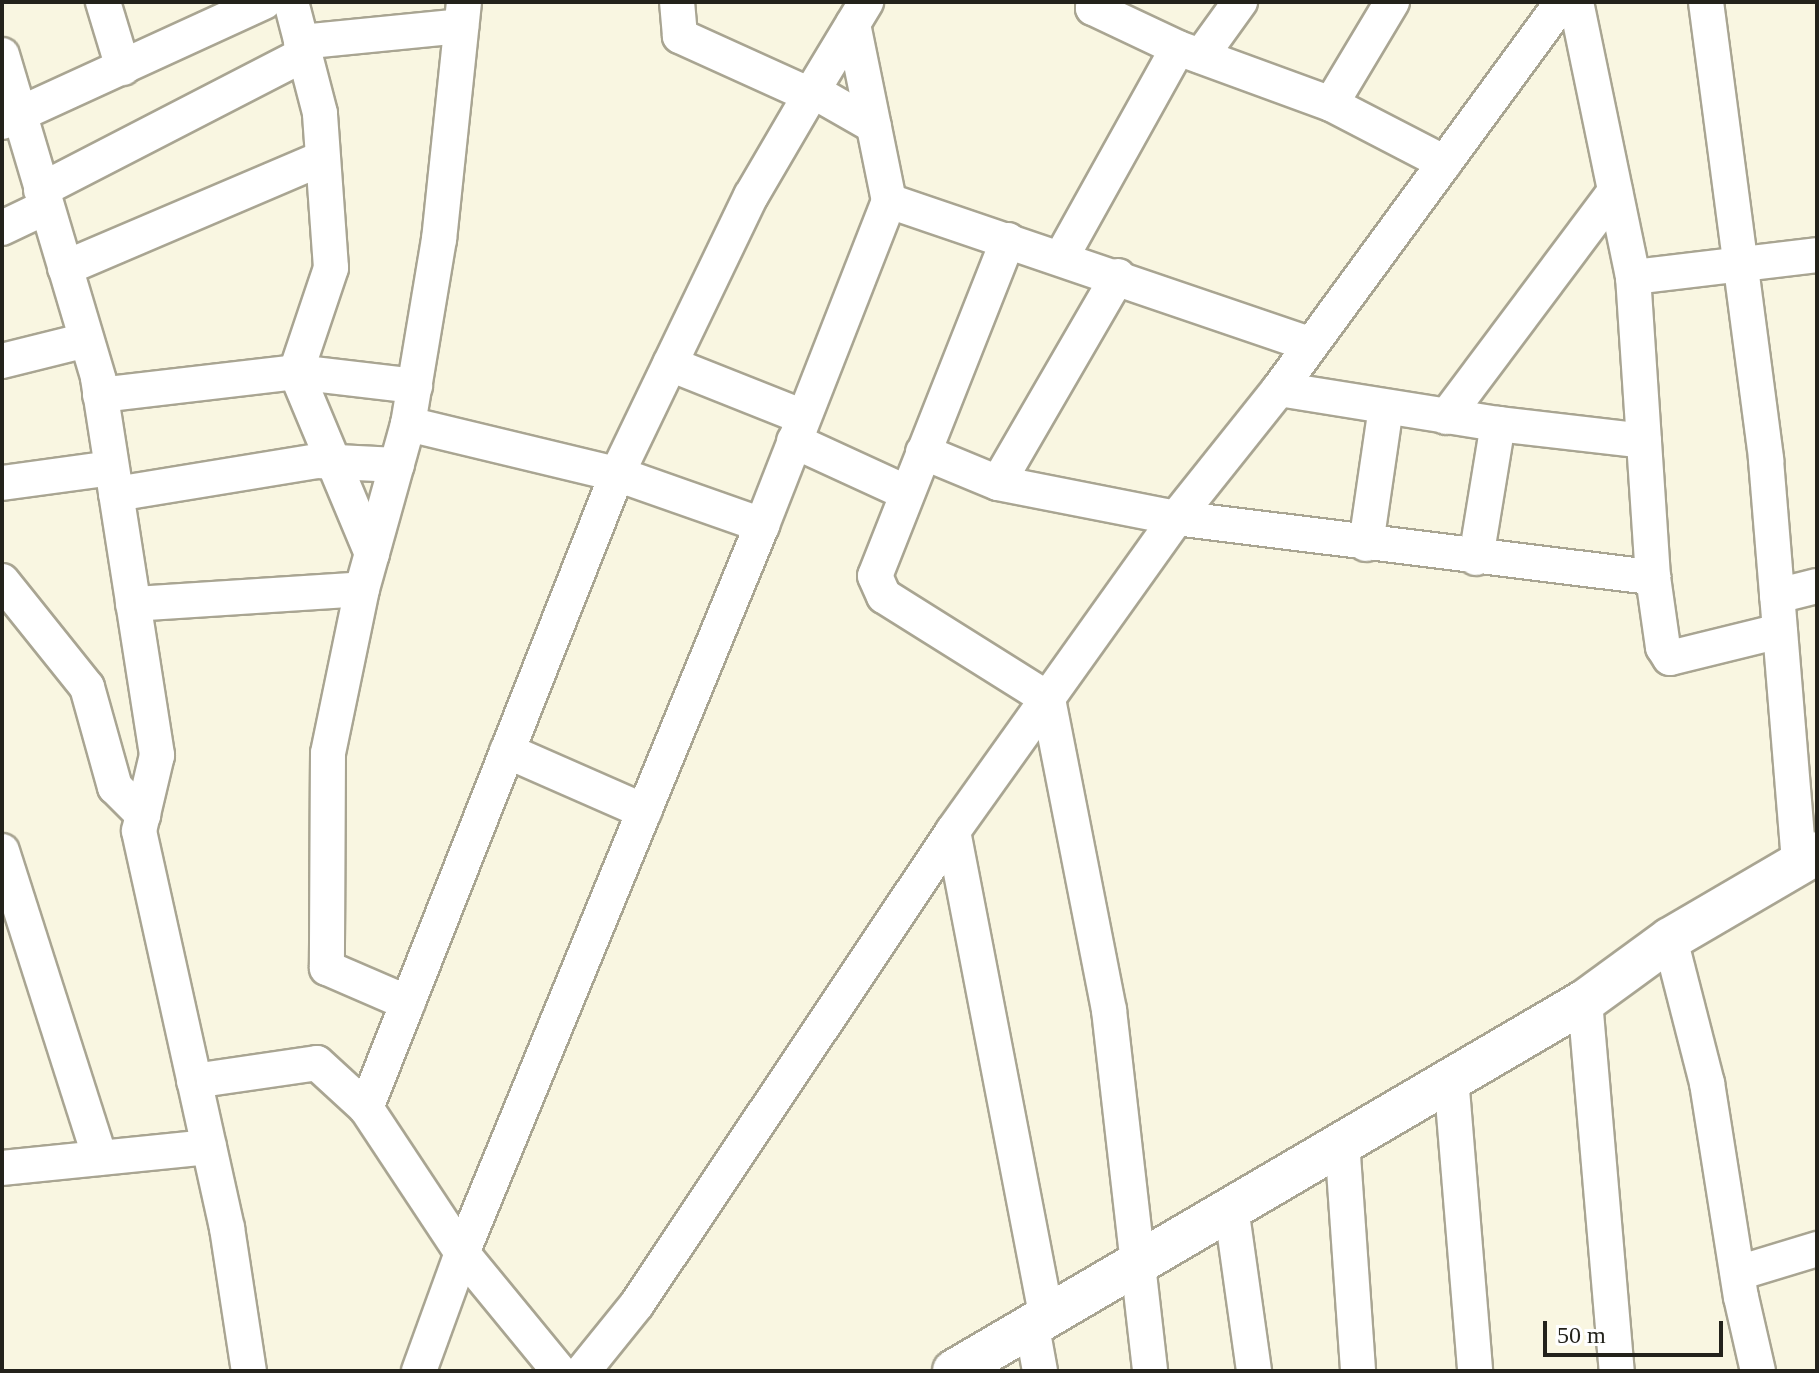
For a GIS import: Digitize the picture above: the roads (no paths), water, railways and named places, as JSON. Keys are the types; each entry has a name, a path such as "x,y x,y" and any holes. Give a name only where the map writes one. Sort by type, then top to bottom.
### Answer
{"main road":[{"path":"954,1371 1040,1323 1136,1261 1585,1001 1670,939 1808,859"}],"street":[{"path":"11,119 264,2"},
{"path":"291,2 320,113 331,268 296,372 372,554"},
{"path":"677,2 680,36 812,93 874,126"},
{"path":"1098,2 1093,8 1190,52 1331,104 1445,163"},
{"path":"1061,258 1190,52 1240,2"},
{"path":"1331,104 1392,2"},
{"path":"583,1371 637,1304 953,831 1176,518 1279,389 1562,2"},
{"path":"1576,2 1633,277 1653,577 1663,647 1670,658 1780,631"},
{"path":"1706,2 1766,460 1780,631 1808,859"},
{"path":"114,6 123,68"},
{"path":"366,1108 617,474 751,196 859,13"},
{"path":"419,1371 462,1253 762,525 889,201 874,126 859,13"},
{"path":"2,228 44,198 303,48 462,14 439,239 415,386 408,424 362,589 328,753 327,968 408,1003"},
{"path":"2,55 11,119 44,198 100,395 157,755 139,831 227,1228 249,1371"},
{"path":"65,268 323,158"},
{"path":"1446,417 1615,191"},
{"path":"889,201 1118,276 1310,344"},
{"path":"1008,240 876,570 875,583 879,590 1048,699 1109,1010 1150,1371"},
{"path":"1633,277 1817,255"},
{"path":"998,483 1118,276"},
{"path":"2,361 86,340"},
{"path":"670,364 799,429 907,493"},
{"path":"100,395 296,372 415,386"},
{"path":"1279,389 1446,417 1644,441"},
{"path":"1366,544 1386,407"},
{"path":"408,424 617,474 762,525"},
{"path":"1476,558 1498,424"},
{"path":"923,452 998,483 1176,518 1476,558 1653,577"},
{"path":"2,483 114,481 333,461 397,465"},
{"path":"2,581 87,687 115,787 143,815"},
{"path":"1777,596 1817,586"},
{"path":"133,604 362,589"},
{"path":"507,751 644,811"},
{"path":"953,831 1040,1323 1040,1371"},
{"path":"2,851 100,1158"},
{"path":"1670,939 1707,1083 1738,1273 1758,1371"},
{"path":"1585,1001 1617,1371"},
{"path":"194,1081 317,1063 366,1108 462,1253 559,1371"},
{"path":"1451,1077 1475,1371"},
{"path":"1342,1141 1358,1371"},
{"path":"2,1168 209,1147"},
{"path":"1231,1207 1254,1371"},
{"path":"1738,1273 1817,1249"}]}
